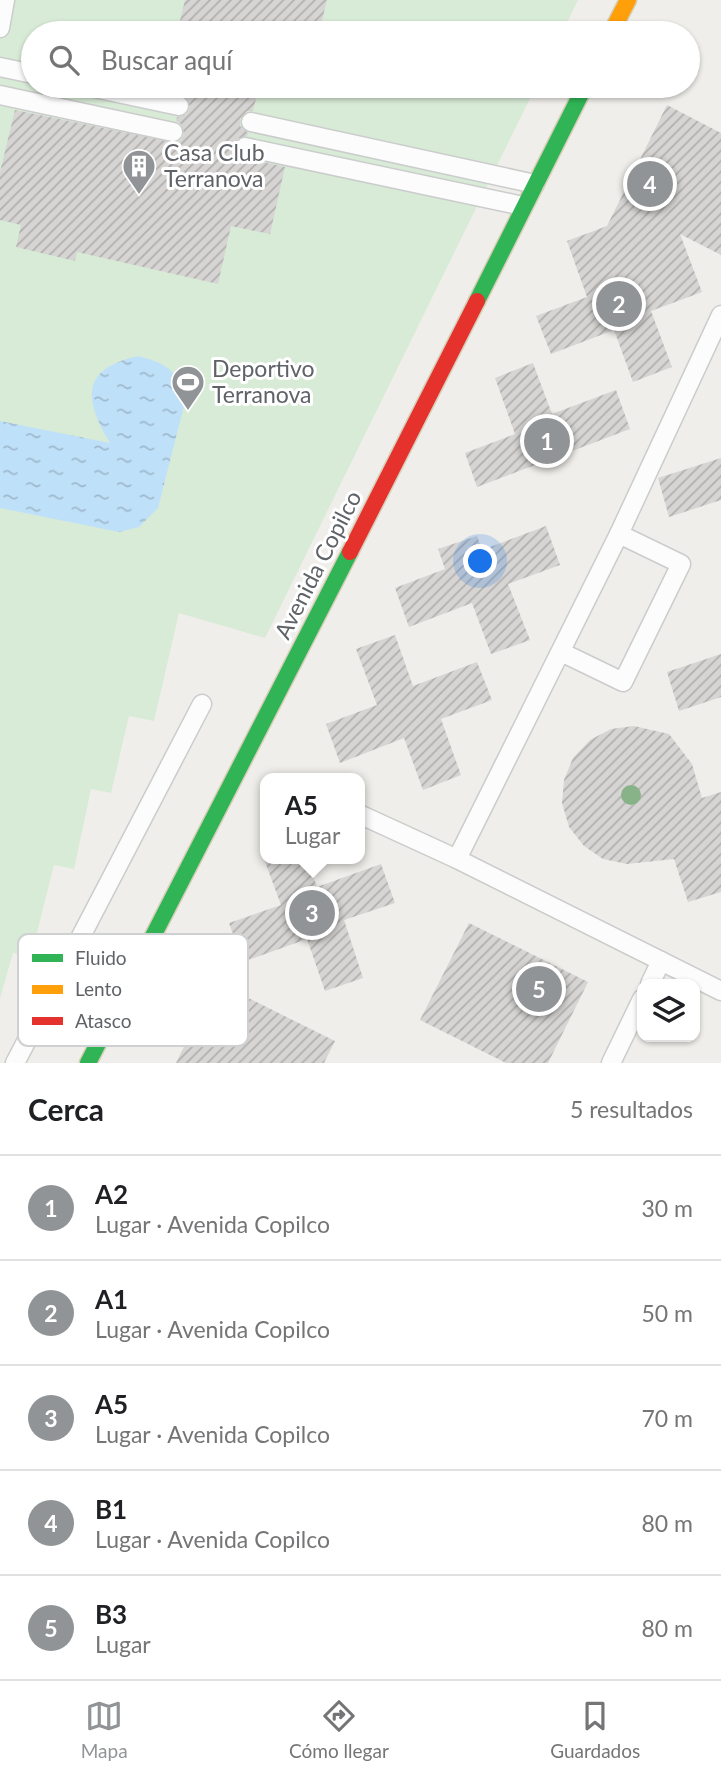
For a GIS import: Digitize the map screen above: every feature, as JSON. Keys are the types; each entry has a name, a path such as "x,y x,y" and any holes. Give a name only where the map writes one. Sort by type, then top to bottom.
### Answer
{"main road":[{"path":"617,21 628,0"},
{"name":"Avenida Copilco","path":"155,934 579,98"},
{"name":"Avenida Copilco","path":"88,1063 97,1046"}],"lane":[{"path":"0,28 5,0"},
{"path":"0,67 21,71"},
{"path":"0,96 173,132"},
{"path":"141,98 179,106"},
{"path":"251,122 535,184"},
{"path":"245,147 523,206"},
{"path":"457,859 619,534 721,315"},
{"path":"561,652 623,682 635,659 681,564 619,534"},
{"path":"82,934 202,704"},
{"path":"365,817 457,859 721,991"},
{"path":"652,979 661,961"},
{"path":"611,1063 637,1009"},
{"path":"15,1063 24,1046"}],"green space":[{"name":"Deportivo Terranova","path":"0,0 578,0 568,21 21,21 21,98 530,98 265,638 179,613 154,721 129,716 111,793 91,789 74,869 54,865 37,934 18,934 18,954 13,953 0,998"}],"water":[{"path":"138,356 158,363 172,372 180,385 184,406 158,508 139,527 119,532 0,508 0,421 110,443 95,413 92,388 106,369"}],"building":[{"path":"185,0 327,0 322,21 180,21"},
{"name":"Casa Club Terranova","path":"187,98 256,98 253,111 247,111 240,119 240,126 248,133 247,136 237,139 234,150 243,158 285,167 270,234 231,226 218,284 77,252 75,261 16,247 21,225 0,220 0,172 15,110 176,143 184,134 181,124 176,121 177,117 187,114 190,108"},
{"path":"667,105 721,133 721,255 680,234 702,292 651,311 672,367 633,382 614,330 551,354 536,316 587,297 567,241 607,226"},
{"path":"533,363 552,414 616,390 630,429 477,487 465,453 515,434 495,378"},
{"path":"721,458 721,500 669,517 658,478"},
{"path":"546,526 560,565 508,584 530,640 491,654 472,603 409,627 395,588 445,569 438,549 477,536 482,550"},
{"path":"395,635 413,686 477,662 492,700 441,719 461,775 423,790 404,738 340,763 326,724 377,705 356,649"},
{"path":"721,654 721,697 679,711 667,672"},
{"path":"634,726 669,734 692,764 702,798 721,792 721,892 688,902 674,859 627,864 603,859 584,846 569,827 562,803 564,780 573,758 590,740 611,729"},
{"path":"266,864 309,864 317,887 381,864 395,903 344,920 363,978 325,991 307,939 248,960 248,934 233,934 229,923 281,905"},
{"path":"469,923 588,982 548,1063 506,1063 420,1020"},
{"path":"248,998 335,1041 324,1063 176,1063 184,1046 248,1046"}],"traffic: fast":[{"path":"477,301 579,98"},
{"path":"154,934 350,552"},
{"path":"88,1063 97,1046"}],"traffic: slow":[{"path":"617,21 628,0"}],"traffic: jam":[{"path":"350,552 477,301"}],"place":[{"name":"B1","path":"650,184"},
{"name":"Casa Club Terranova","path":"139,196"},
{"name":"A1","path":"619,304"},
{"name":"Deportivo Terranova","path":"188,412"},
{"name":"A2","path":"547,441"},
{"name":"A5","path":"312,913"},
{"name":"B3","path":"539,989"}]}
